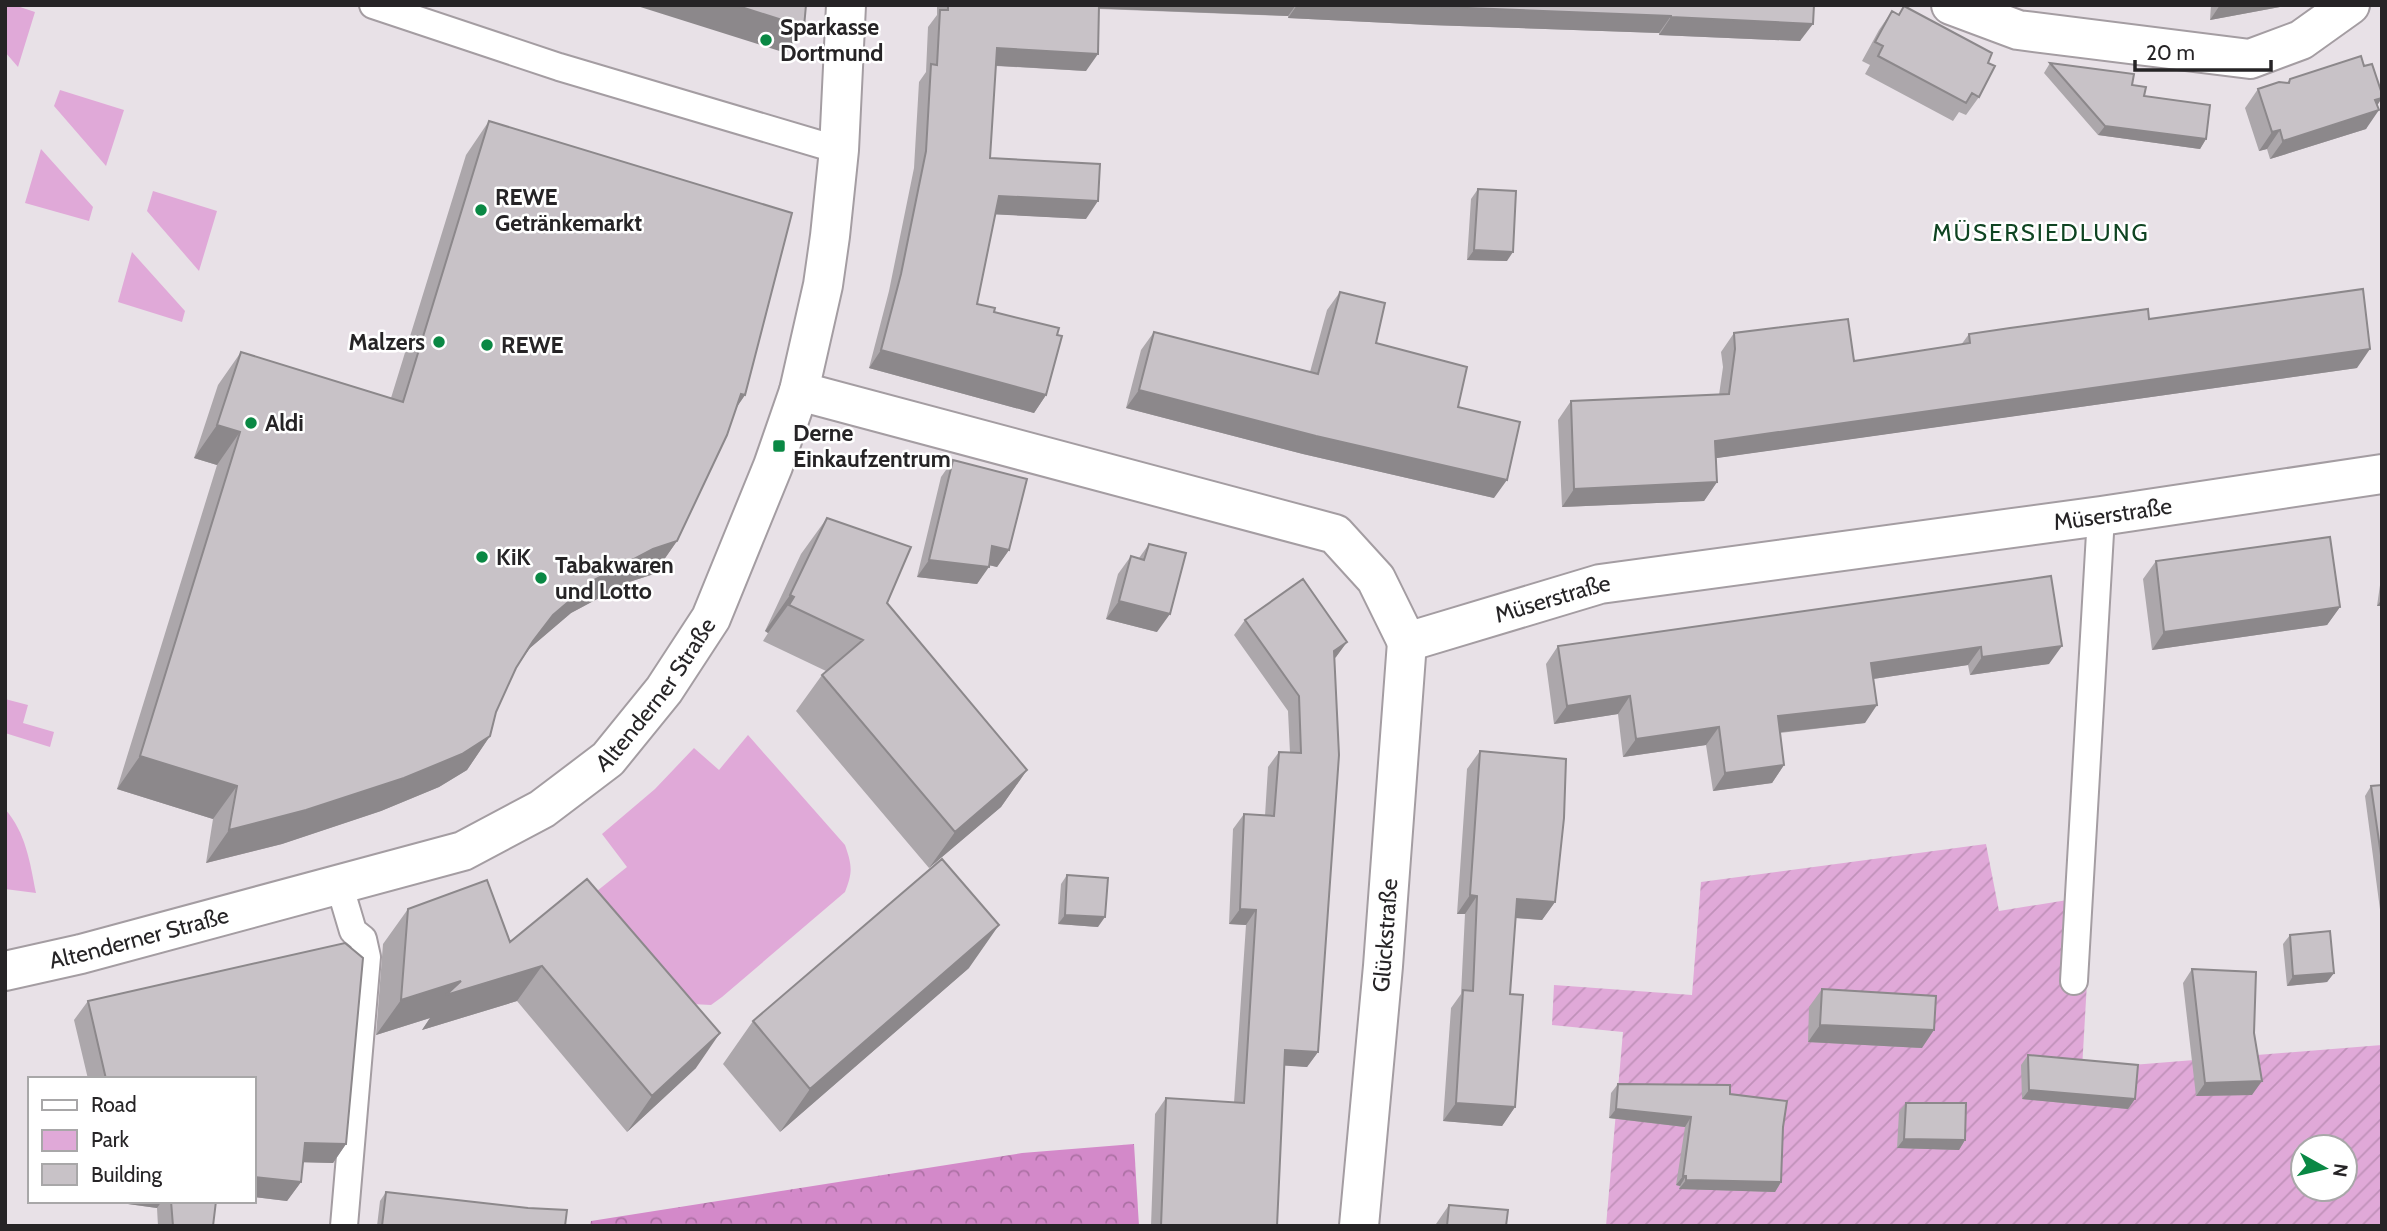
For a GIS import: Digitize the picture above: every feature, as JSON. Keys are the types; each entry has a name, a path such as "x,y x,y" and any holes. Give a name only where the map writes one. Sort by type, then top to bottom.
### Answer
{"street":[{"name":"Altenderner Straße","path":"5,971 81,954 463,850 542,809 608,759 664,690 711,618 773,466 799,391 822,285 839,150 846,5"},
{"path":"1951,5 2018,30 2250,59 2301,40 2350,5"},
{"path":"799,391 1335,534 1376,579 1406,642"},
{"name":"Müserstraße","path":"1406,642 1600,584 2101,516 2382,474"},
{"name":"Glückstraße","path":"1359,1226 1383,967 1406,642"}],"lane":[{"path":"373,5 559,67 839,150"},
{"path":"2074,981 2101,516"},
{"path":"339,884 354,931 363,939 368,957 344,1226"}],"green space":[{"path":"5,5 35,12 18,67 5,52"},
{"path":"60,90 124,110 106,166 54,106"},
{"path":"41,149 93,207 89,221 25,203"},
{"path":"153,191 217,211 199,271 147,211"},
{"path":"132,252 185,311 182,322 118,302"},
{"path":"5,699 28,705 23,723 54,732 50,747 5,733"},
{"path":"748,735 845,845 850,863 849,879 845,892 722,997 711,1005 692,1004 592,895 627,867 602,834 655,789 694,748 719,770"},
{"path":"5,809 22,838 36,893 5,889"},
{"path":"1986,844 1999,911 2092,896 2082,1069 2382,1045 2382,1226 1606,1226 1623,1032 1552,1025 1554,985 1692,995 1701,882"},
{"path":"1134,1144 1139,1226 590,1226 591,1221 1022,1153"}],"building":[{"path":"735,5 806,5 804,27"},
{"path":"948,5 1099,5 1098,54 997,48 990,158 1100,164 1098,201 999,196 977,304 995,308 994,312 1059,328 1057,335 1062,336 1046,395 881,350 901,274 926,151 931,64 937,65 940,10 948,10"},
{"path":"1391,5 1814,5 1813,24"},
{"path":"1904,6 1992,53 1988,63 1995,66 1979,97 1972,93 1966,103 1878,56 1883,46 1875,42 1892,11 1899,15"},
{"path":"2361,56 2364,66 2372,64 2382,94 2382,98 2375,100 2379,110 2283,141 2280,130 2272,132 2258,89 2279,82 2289,83 2290,79"},
{"path":"2050,63 2134,74 2132,85 2146,87 2144,96 2210,105 2206,139 2105,126"},
{"path":"489,121 792,213 745,395 741,394 727,435 677,541 653,549 594,580 553,615 516,668 496,712 490,736 462,754 404,778 306,810 229,830 237,786 140,756 240,432 217,425 241,352 403,402"},
{"path":"1478,189 1516,191 1513,252 1474,250"},
{"path":"2363,289 2370,349 1715,441 1717,482 1574,489 1571,401 1729,394 1735,349 1734,333 1848,319 1854,361 1970,343 1969,334 2010,328 2148,309 2149,319"},
{"path":"1340,292 1385,303 1376,343 1467,367 1458,407 1520,422 1507,480 1316,436 1139,390 1154,332 1318,374"},
{"path":"953,460 1027,479 1009,550 992,546 989,567 929,560"},
{"path":"827,518 911,547 887,603 1027,770 955,832 822,675 863,640 789,605 794,597 790,595"},
{"path":"2330,537 2340,607 2164,632 2156,561"},
{"path":"1149,544 1186,553 1170,614 1119,601 1131,556 1144,560"},
{"path":"2051,576 2062,646 1982,657 1981,647 1871,663 1877,705 1778,716 1784,765 1725,773 1719,727 1636,739 1630,696 1567,706 1558,646"},
{"path":"1303,579 1347,642 1334,651 1339,755 1318,1052 1285,1050 1277,1226 1161,1226 1166,1098 1244,1103 1256,910 1240,909 1244,814 1274,816 1279,752 1301,753 1299,696 1245,620"},
{"path":"1480,751 1566,759 1564,818 1555,902 1517,899 1510,994 1523,995 1515,1107 1456,1103 1463,990 1473,991 1477,896 1470,895"},
{"path":"2382,785 2382,862 2371,786"},
{"path":"942,859 999,925 810,1089 753,1021"},
{"path":"1067,875 1108,878 1105,917 1065,915"},
{"path":"587,879 720,1033 652,1096 542,966 446,995 461,981 401,1000 408,909 487,880 510,942"},
{"path":"2330,931 2334,973 2293,976 2290,935"},
{"path":"345,943 363,958 346,1144 305,1143 301,1182 256,1177 256,1077 106,1077 88,1001"},
{"path":"2192,969 2256,972 2254,1033 2262,1081 2205,1083"},
{"path":"1822,989 1936,996 1934,1030 1820,1025"},
{"path":"2028,1055 2138,1065 2135,1099 2029,1090"},
{"path":"1618,1084 1730,1085 1730,1094 1787,1101 1781,1182 1686,1180 1686,1176 1683,1176 1691,1117 1616,1109"},
{"path":"1906,1103 1966,1103 1965,1140 1904,1139"},
{"path":"386,1192 567,1210 565,1226 382,1226"},
{"path":"171,1203 216,1203 213,1226 173,1226"},
{"path":"1449,1205 1508,1210 1506,1226 1447,1226"}],"place":[{"name":"Sparkasse Dortmund","path":"766,40"},
{"name":"REWE Getränkemarkt","path":"481,210"},
{"name":"Malzers","path":"439,342"},
{"name":"REWE","path":"487,345"},
{"name":"Aldi","path":"251,423"},
{"name":"Derne Einkaufzentrum","path":"779,446"},
{"name":"KiK","path":"482,557"},
{"name":"Tabakwaren und Lotto","path":"541,578"}],"district":[{"name":"MÜSERSIEDLUNG","path":"2041,233"}]}
